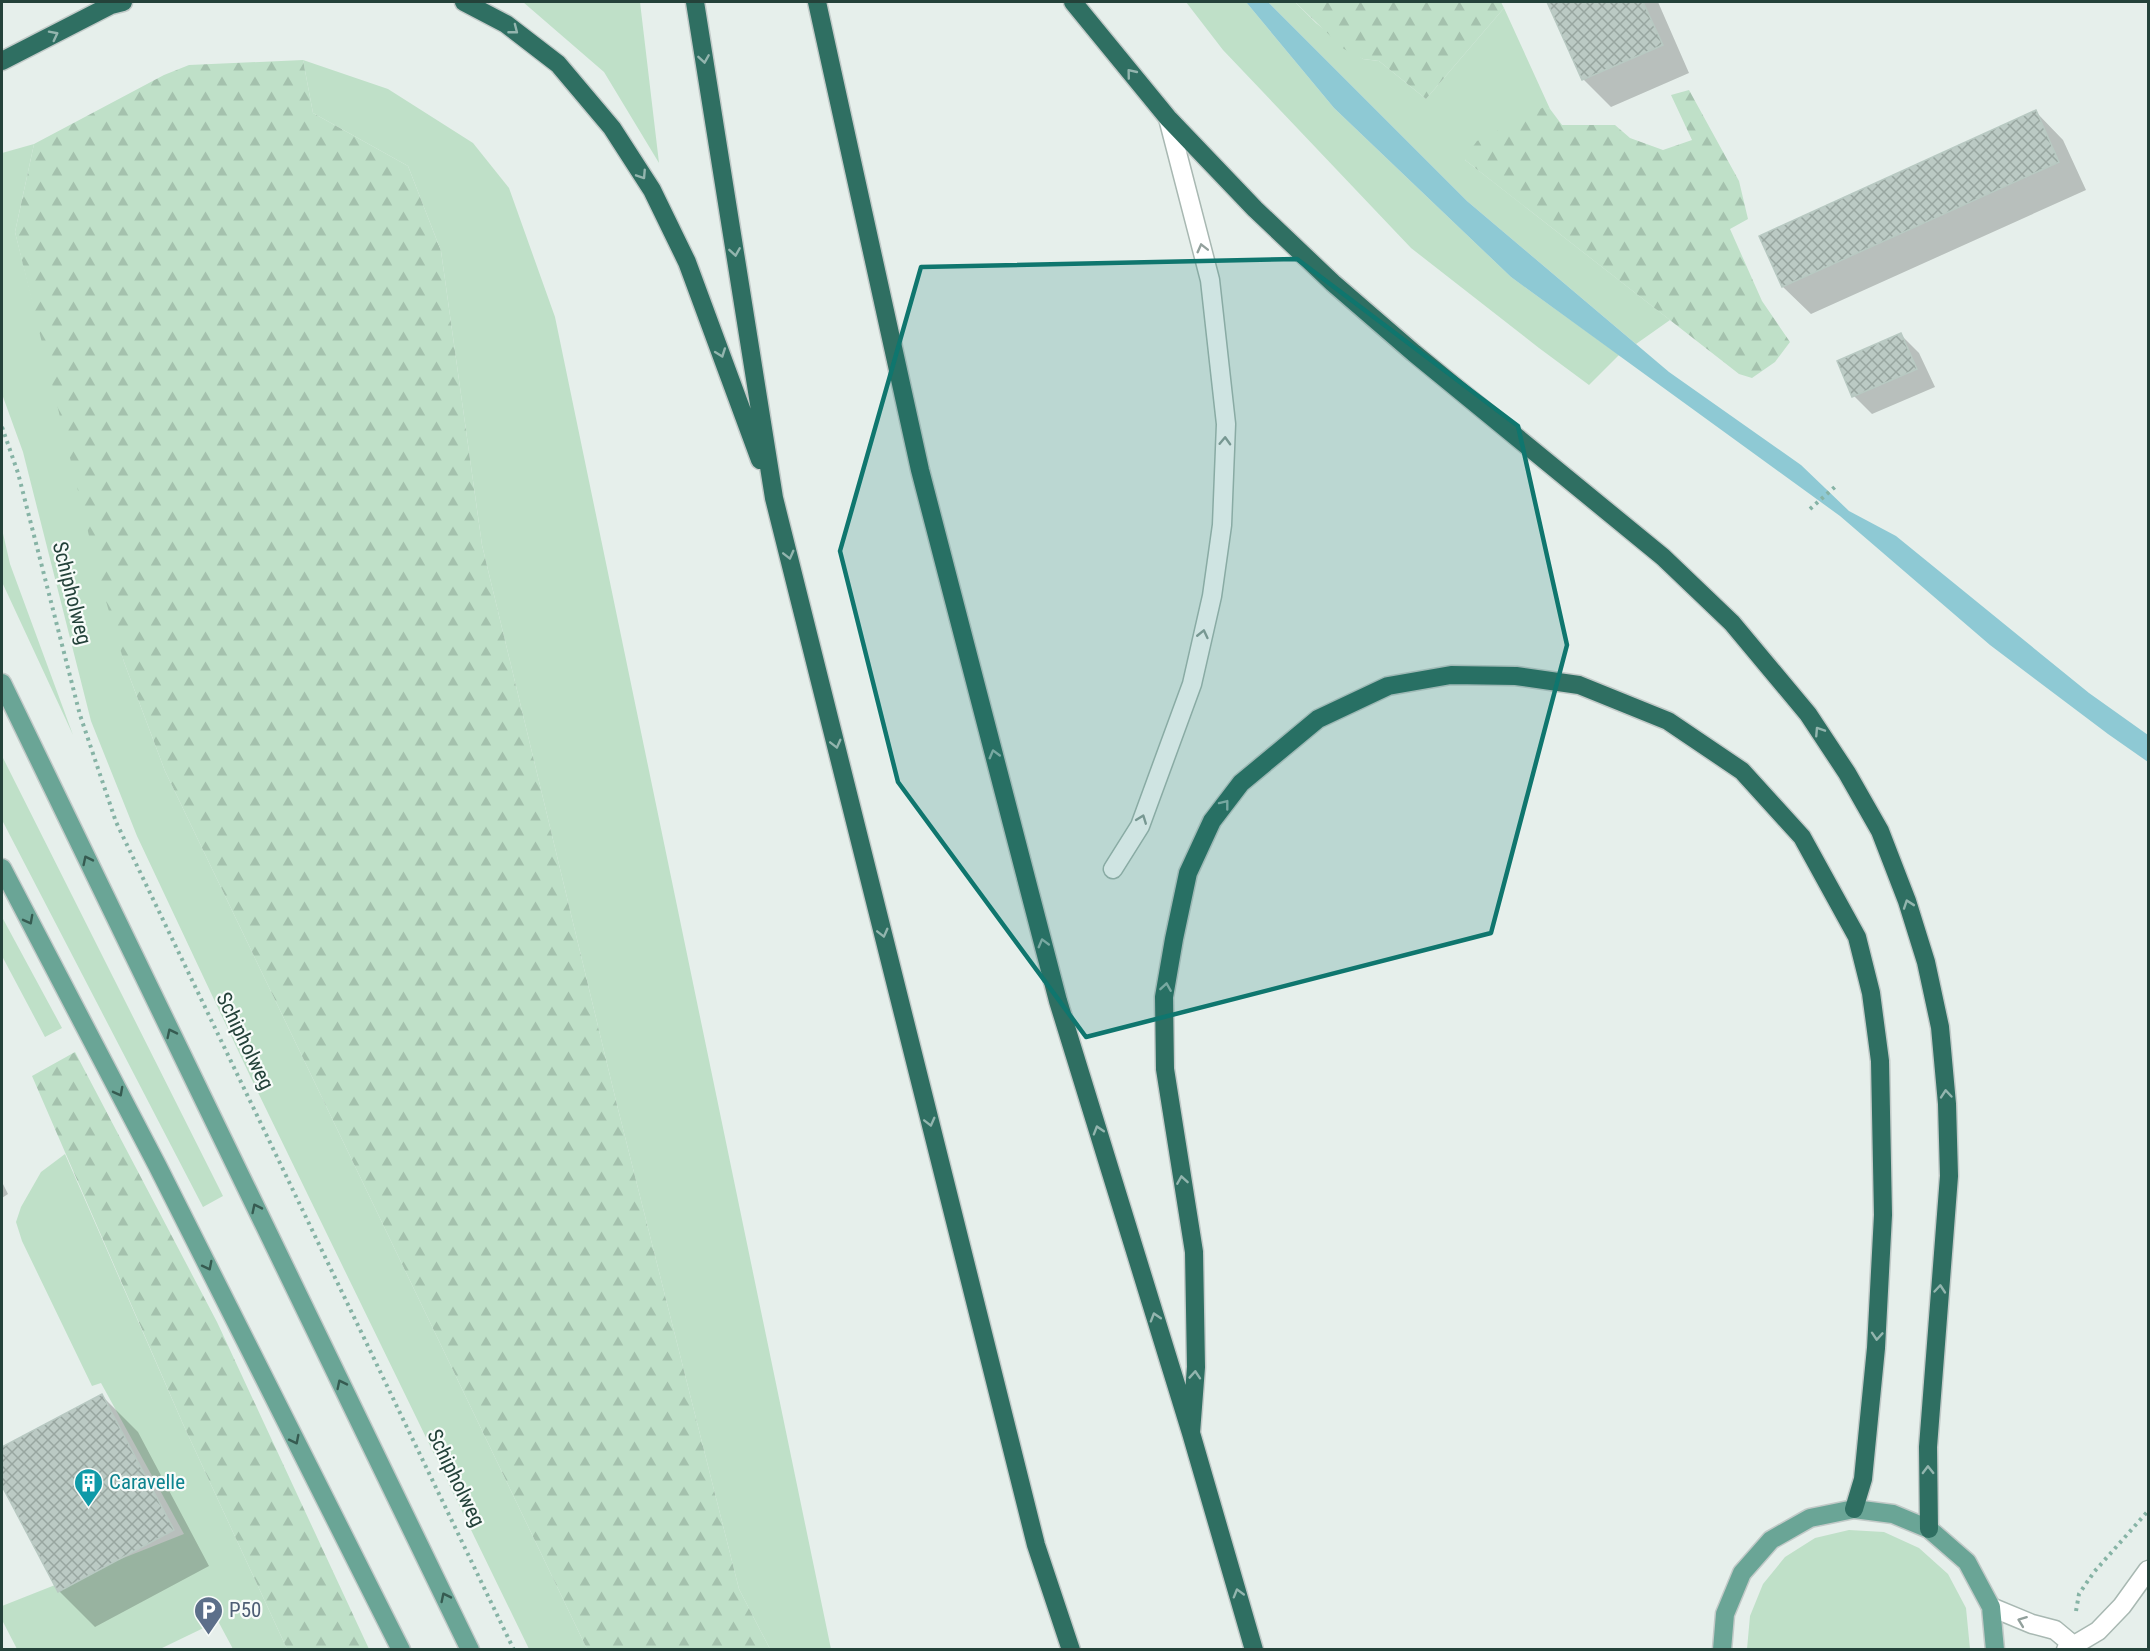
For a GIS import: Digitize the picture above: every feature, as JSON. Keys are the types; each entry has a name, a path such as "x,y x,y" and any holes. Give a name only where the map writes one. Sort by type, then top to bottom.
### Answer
{"highway":[{"path":"2,61 111,5 123,2"},
{"path":"464,2 506,24 558,64 612,128 652,190 687,262 774,498"},
{"path":"695,2 774,498 1036,1545 1071,1650"},
{"path":"817,2 920,470 1052,978 1191,1433 1254,1650"},
{"path":"1074,2 1168,118 1255,210 1333,283 1663,557 1732,622 1808,714 1847,773 1880,831 1907,901 1926,962 1940,1027 1947,1104 1949,1176 1928,1447 1929,1529"},
{"path":"1191,1433 1196,1367 1194,1252 1165,1069 1164,1045 1164,998 1188,873 1212,821 1241,783 1318,719 1388,686 1451,675 1516,675 1579,685 1668,721 1742,771 1802,837 1857,937 1871,993 1880,1061 1883,1215 1876,1348 1865,1467 1854,1509"}],"main road":[{"path":"2,683 470,1650"},
{"path":"2,868 157,1165 400,1650"},
{"path":"1722,1650 1725,1614 1742,1573 1772,1540 1810,1518 1854,1509 1893,1514 1929,1529 1967,1562 1991,1607 1995,1650"}],"street":[{"path":"1113,869 1140,825 1192,684 1212,596 1222,525 1226,423 1210,280 1168,118"},
{"path":"1991,1607 2032,1624 2055,1630 2069,1647 2098,1631 2122,1605 2148,1570"}],"path":[{"name":"Schipholweg","path":"2,427 18,472 80,715 116,822 514,1650"},
{"path":"1810,509 1836,486"},
{"path":"2076,1611 2079,1594 2094,1572 2148,1511"}],"highlighted area":[{"path":"1297,259 1518,426 1567,645 1491,933 1086,1037 898,782 840,551 921,267"}],"green space":[{"path":"523,2 640,2 659,163 604,72"},
{"path":"1186,2 1246,2 1334,108 1511,277 1619,355 1589,385 1411,248 1223,50"},
{"path":"1268,2 1295,2 1316,23 1363,59 1379,61 1426,99 1504,8 1550,109 1544,108 1465,160 1670,320 1636,344 1467,201"},
{"path":"1295,2 1501,2 1504,8 1426,99 1379,61 1363,59 1344,49"},
{"path":"303,60 388,89 473,143 509,188 555,317 831,1649 770,1649 739,1589 617,1105 482,545 441,251 408,166 313,113"},
{"path":"303,60 313,113 408,166 441,251 482,545 617,1105 739,1589 770,1649 587,1649 165,771 124,662 100,581 15,232 34,144 164,75 189,65"},
{"path":"1689,90 1739,181 1748,219 1730,229 1762,301 1790,342 1775,362 1752,378 1739,374 1465,160 1477,141 1544,107 1550,109 1562,125 1615,125 1630,138 1663,150 1692,140 1671,95"},
{"path":"34,144 15,232 124,662 165,771 587,1649 529,1649 251,1078 137,836 91,721 23,452 2,394 2,153"},
{"path":"2,529 10,564 73,735 2,582"},
{"path":"2,756 223,1196 203,1207 2,820"},
{"path":"2,917 62,1028 45,1037 2,956"},
{"path":"75,1052 217,1322 369,1649 287,1649 183,1424 32,1076"},
{"path":"65,1154 183,1424 287,1649 233,1649 218,1621 160,1649 17,1649 2,1620 2,1606 184,1534 101,1383 92,1386 22,1241 16,1222 21,1207 41,1172"},
{"path":"1849,1530 1884,1532 1919,1548 1948,1574 1966,1608 1970,1649 1747,1649 1750,1616 1763,1584 1785,1557 1815,1538"}],"water":[{"path":"1246,2 1268,2 1467,201 1669,372 1801,465 1849,511 1896,536 2089,693 2148,735 2148,762 1990,645 1840,516 1511,277 1334,108"}],"building":[{"path":"1547,2 1643,2 1663,45 1582,80"},
{"path":"2036,110 2059,162 1782,287 1759,236"},
{"path":"1901,333 1917,369 1852,397 1837,361"},
{"name":"Caravelle","path":"102,1394 174,1530 58,1592 2,1486 2,1447"}],"place":[{"name":"Caravelle","path":"88,1508"},
{"name":"P50","path":"208,1636"}]}
